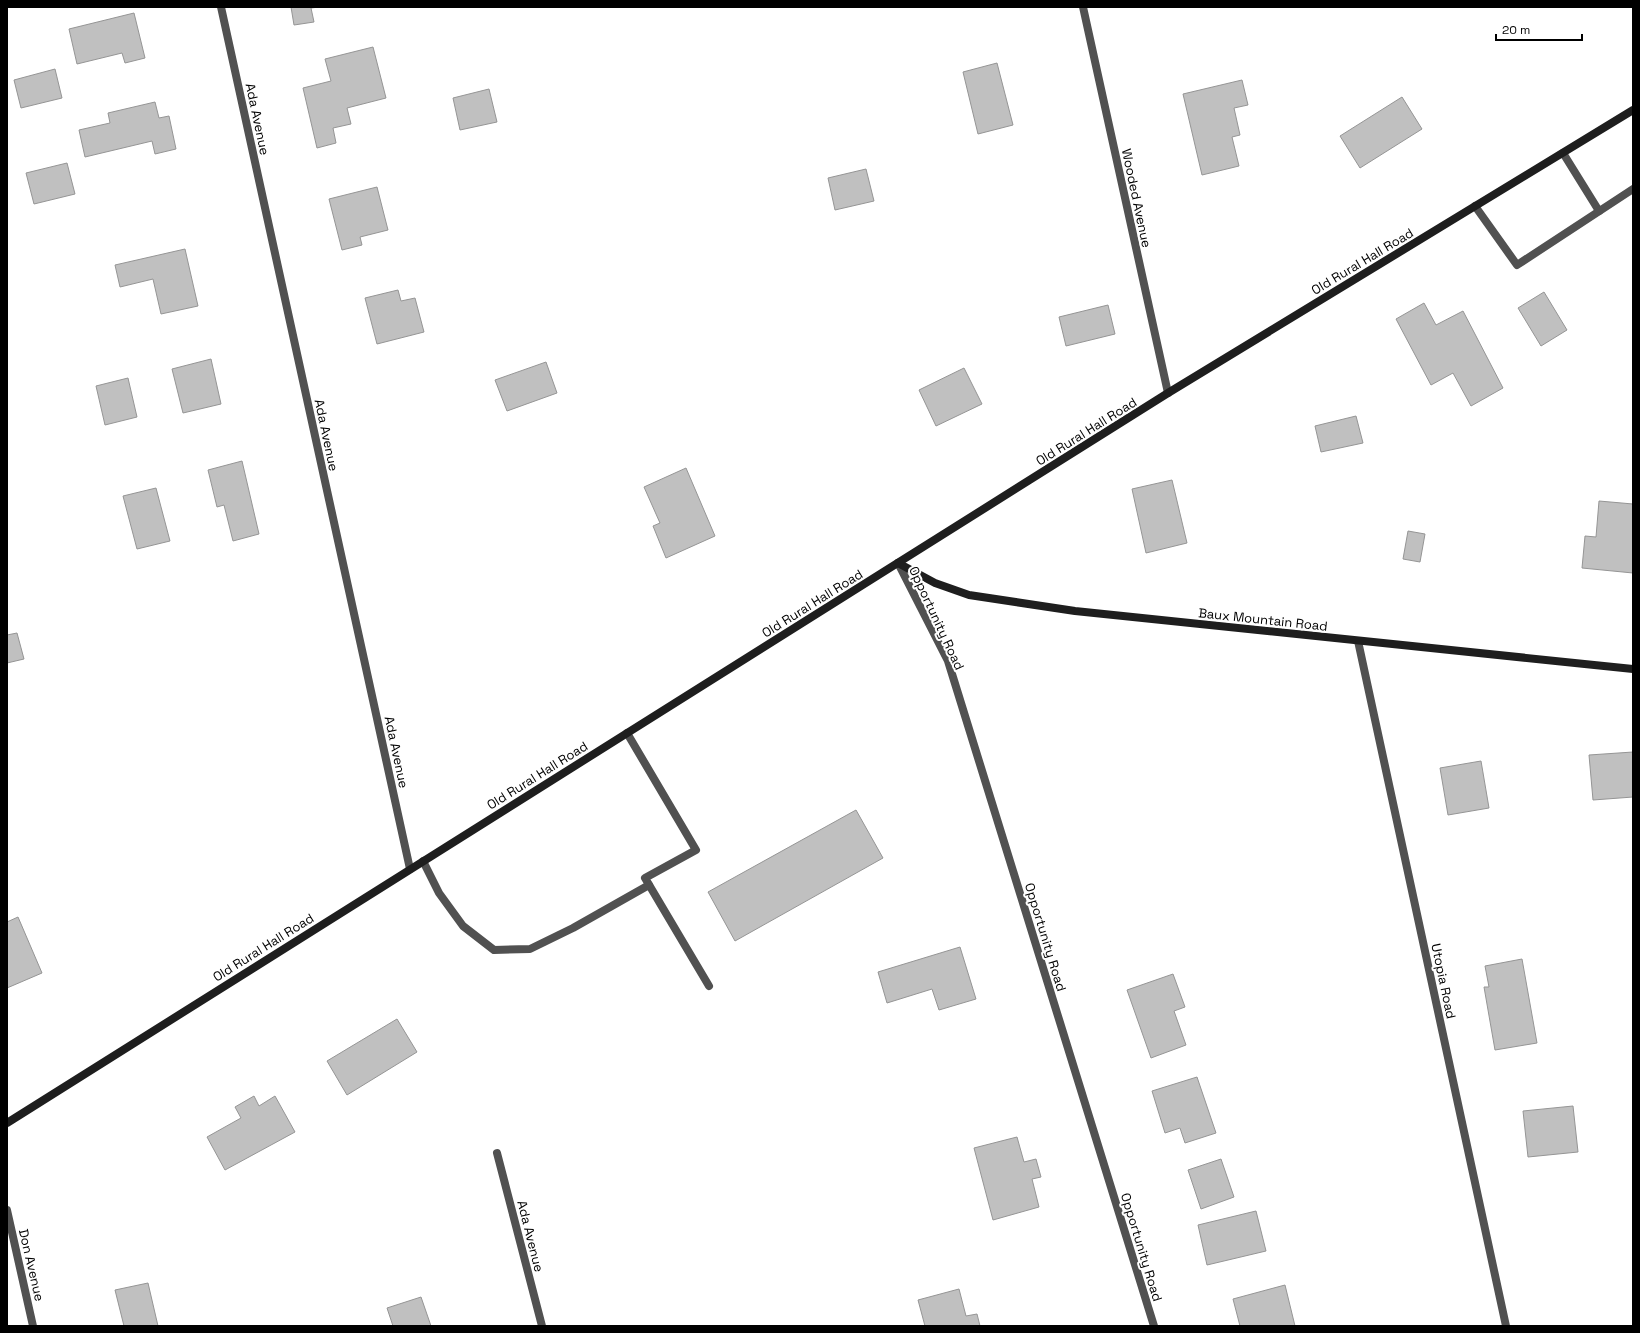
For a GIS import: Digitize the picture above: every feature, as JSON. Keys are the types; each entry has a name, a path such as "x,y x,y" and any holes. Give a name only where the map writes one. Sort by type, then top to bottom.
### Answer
{"main road":[{"name":"Old Rural Hall Road","path":"7,1123 1168,393 1633,110"},
{"name":"Baux Mountain Road","path":"898,563 935,583 969,595 1075,611 1633,669"}],"street":[{"name":"Ada Avenue","path":"221,7 410,869"},
{"name":"Wooded Avenue","path":"1083,7 1168,393"},
{"path":"1563,153 1599,211"},
{"path":"1475,206 1517,265 1633,189"},
{"name":"Opportunity Road","path":"898,563 948,661 1154,1326"},
{"name":"Utopia Road","path":"1358,641 1506,1326"},
{"path":"627,733 696,850 645,878 709,986"},
{"path":"423,861 439,893 463,926 494,950 530,949 573,928 649,885"},
{"name":"Ada Avenue","path":"497,1153 542,1326"},
{"name":"Don Avenue","path":"7,1210 33,1326"}],"building":[{"path":"291,7 319,7 311,8 314,22 294,25"},
{"path":"134,13 145,58 125,63 122,53 77,64 69,29"},
{"path":"373,47 386,98 347,108 351,124 333,128 336,143 317,148 303,88 331,81 325,59"},
{"path":"997,63 1013,125 978,134 963,72"},
{"path":"55,69 62,98 21,108 14,80"},
{"path":"1242,80 1248,105 1234,108 1240,135 1232,137 1239,166 1202,175 1183,94"},
{"path":"489,89 497,122 460,130 453,98"},
{"path":"1402,97 1422,129 1360,168 1340,136"},
{"path":"155,102 159,118 169,116 176,149 155,154 152,141 85,157 79,130 110,123 108,113"},
{"path":"67,163 75,194 34,204 26,173"},
{"path":"866,169 874,201 835,210 828,178"},
{"path":"377,187 388,230 360,237 362,245 342,250 329,199"},
{"path":"185,249 198,306 161,314 153,279 120,287 115,265"},
{"path":"398,290 401,301 415,298 424,332 377,344 365,298"},
{"path":"1544,292 1567,330 1541,346 1518,308"},
{"path":"1424,303 1436,325 1463,311 1503,388 1471,406 1453,373 1431,385 1396,319"},
{"path":"1108,305 1115,334 1066,346 1059,317"},
{"path":"211,359 221,404 183,413 172,369"},
{"path":"546,362 557,393 507,411 495,380"},
{"path":"964,368 982,404 936,426 919,390"},
{"path":"128,378 137,417 105,425 96,386"},
{"path":"1356,416 1363,443 1321,452 1315,426"},
{"path":"242,461 259,534 233,541 224,505 217,507 208,470"},
{"path":"686,468 715,536 666,558 653,526 660,523 644,487"},
{"path":"1172,480 1187,543 1146,553 1132,489"},
{"path":"156,488 170,541 137,549 123,496"},
{"path":"1599,501 1633,504 1633,573 1582,568 1585,536 1596,537"},
{"path":"1408,531 1425,534 1420,562 1403,559"},
{"path":"17,633 24,659 7,663 7,635"},
{"path":"1633,752 1633,797 1593,800 1589,755"},
{"path":"1481,761 1489,808 1448,815 1440,768"},
{"path":"856,810 883,858 735,941 708,892"},
{"path":"18,917 42,973 7,988 7,922"},
{"path":"960,947 976,999 939,1010 932,989 887,1003 878,972"},
{"path":"1522,959 1537,1043 1495,1050 1484,987 1489,987 1485,966"},
{"path":"1173,974 1185,1007 1174,1011 1186,1045 1151,1058 1127,990"},
{"path":"397,1019 417,1052 347,1095 327,1061"},
{"path":"1197,1077 1216,1133 1185,1143 1180,1128 1165,1133 1152,1091"},
{"path":"254,1096 259,1106 275,1096 295,1132 225,1170 207,1137 241,1118 235,1107"},
{"path":"1573,1106 1578,1152 1528,1157 1523,1111"},
{"path":"1017,1137 1024,1162 1036,1159 1041,1177 1032,1179 1039,1207 993,1220 974,1148"},
{"path":"1221,1159 1234,1197 1201,1209 1188,1170"},
{"path":"1256,1211 1266,1251 1207,1265 1198,1225"},
{"path":"148,1283 158,1326 124,1326 115,1290"},
{"path":"1285,1285 1295,1326 1240,1326 1233,1299"},
{"path":"959,1289 966,1316 977,1314 980,1326 925,1326 918,1300"},
{"path":"421,1297 431,1326 393,1326 387,1308"}]}
